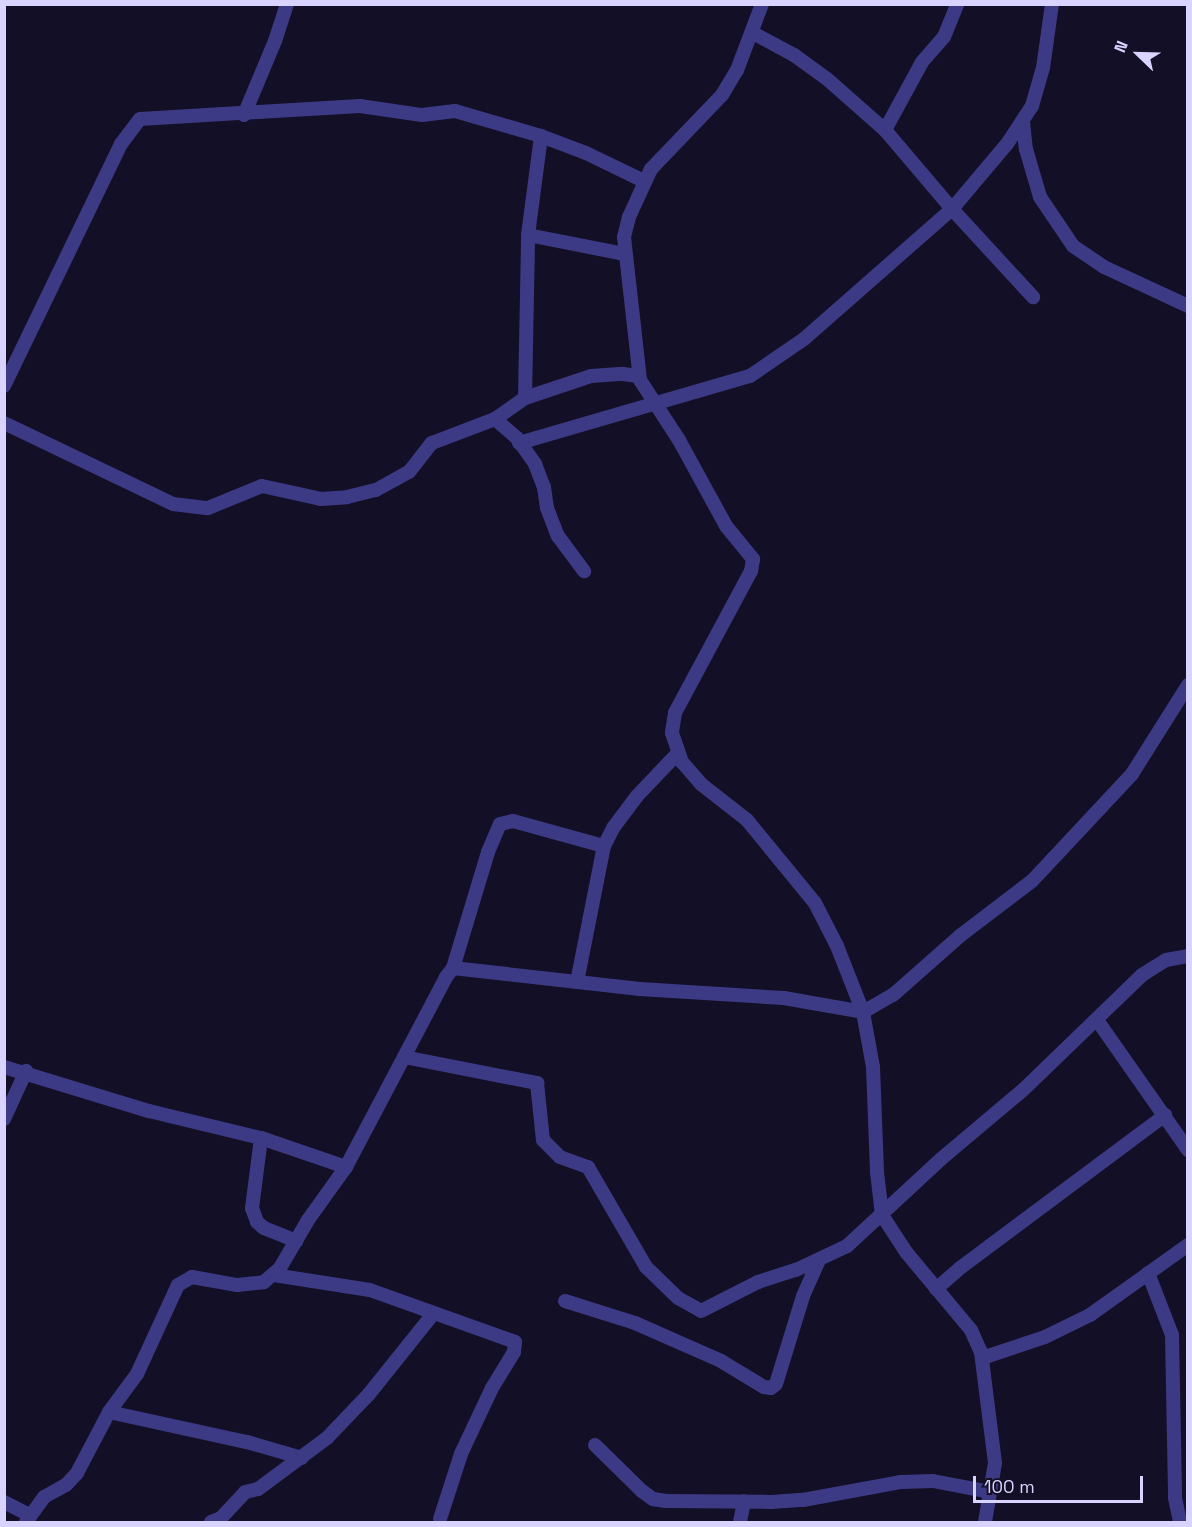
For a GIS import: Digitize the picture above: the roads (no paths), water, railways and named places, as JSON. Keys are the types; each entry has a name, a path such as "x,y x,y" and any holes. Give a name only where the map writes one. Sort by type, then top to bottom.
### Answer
{"street":[{"path":"244,115 275,41 287,4"},
{"path":"762,4 753,33 737,70 722,95 664,154 644,181 629,217 624,237 639,376 679,440 726,526 753,559 751,572 675,713 672,733 682,762 701,784 747,820 768,843 815,903 837,946 863,1012 873,1067 877,1172 882,1215 906,1252 971,1330 982,1358 994,1437 995,1463 985,1522"},
{"path":"885,130 919,67 944,37 957,4"},
{"path":"519,443 750,376 804,339 952,209 986,171 1023,122 1032,105 1043,68 1052,4"},
{"path":"753,33 794,55 826,78 885,130 952,209 1033,297"},
{"path":"4,386 121,144 138,120 360,106 422,115 455,111 541,136 586,153 644,181"},
{"path":"1023,122 1026,149 1040,197 1073,246 1104,267 1188,306"},
{"path":"525,398 528,235 541,136"},
{"path":"528,235 625,254"},
{"path":"4,423 172,504 208,508 262,486 321,499 346,497 376,490 409,472 432,443 495,419 525,398 591,376 623,374 639,376"},
{"path":"495,419 517,438 536,464 544,488 547,508 558,536 584,571"},
{"path":"453,968 577,982 784,998 863,1012 893,995 961,935 1032,881 1132,774 1188,685"},
{"path":"577,982 604,846 613,828 637,796 678,753"},
{"path":"4,1502 29,1520 44,1497 66,1485 77,1473 109,1412 137,1374 164,1310 184,1279 192,1277 237,1285 264,1282 274,1275 346,1167 446,977 453,968 488,852 500,824 513,821 604,846"},
{"path":"404,1057 537,1083 543,1140 560,1157 588,1167 646,1267 662,1284 698,1310 704,1310 758,1282 819,1260 847,1246 1097,1020 1142,975 1166,960 1188,956"},
{"path":"1097,1020 1188,1150"},
{"path":"4,1066 149,1111 261,1138 346,1167"},
{"path":"4,1119 26,1071"},
{"path":"936,1289 960,1268 1165,1115"},
{"path":"261,1138 252,1208 257,1222 264,1228 296,1241"},
{"path":"982,1358 1045,1337 1090,1314 1188,1245"},
{"path":"565,1301 635,1323 721,1361 764,1387 771,1388 776,1384 803,1296 819,1260"},
{"path":"1148,1273 1173,1335 1175,1498 1180,1522"},
{"path":"274,1275 370,1290 511,1341 516,1347 492,1388 461,1454 440,1520"},
{"path":"211,1522 221,1518 245,1492 258,1489 327,1438 369,1394 433,1314"},
{"path":"109,1412 247,1442 302,1458"},
{"path":"594,1445 653,1499 744,1502 802,1500 901,1482 933,1481 990,1492"},
{"path":"740,1522 744,1502"}]}
